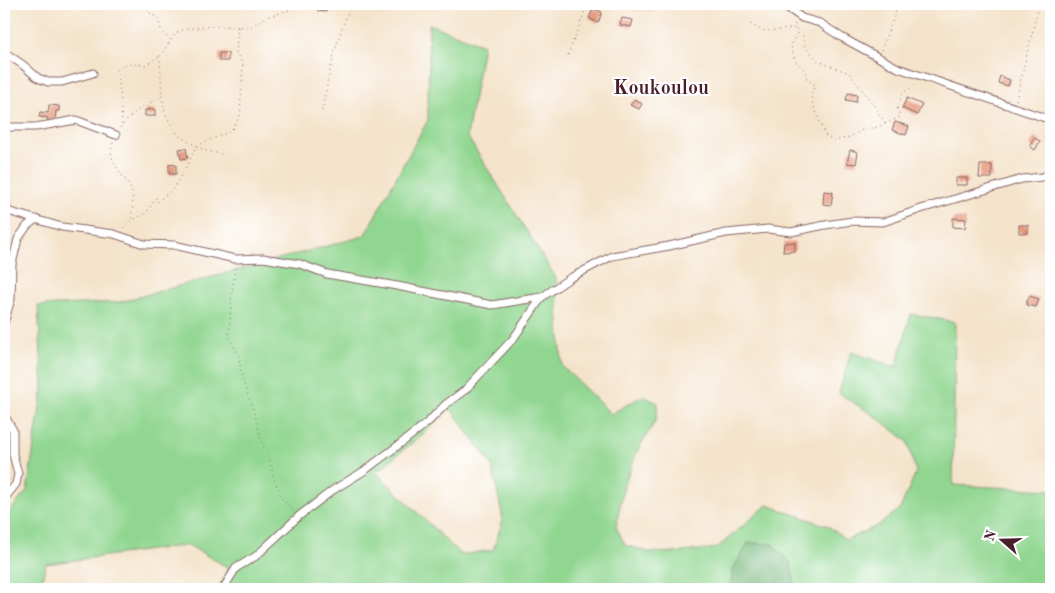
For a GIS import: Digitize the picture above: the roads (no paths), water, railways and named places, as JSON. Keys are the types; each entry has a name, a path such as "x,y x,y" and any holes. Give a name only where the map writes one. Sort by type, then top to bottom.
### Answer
{"street":[{"path":"782,4 802,18 820,23 841,37 898,68 1051,120"},
{"path":"4,52 38,78 48,82 62,82 93,73"},
{"path":"4,127 36,127 76,120 116,135"},
{"path":"223,589 236,568 256,556 299,516 333,490 364,471 428,422 446,404 465,390 513,339 542,297 570,278 612,256 726,233 768,229 791,232 852,221 883,222 1022,179 1042,177 1051,173"},
{"path":"4,210 62,227 114,234 144,244 174,245 234,259 263,258 300,264 327,274 397,286 492,306 542,297"},
{"path":"4,323 11,299 12,264 18,239 27,226 36,219"},
{"path":"4,415 13,430 13,454 18,474 16,484 4,499"}],"district":[{"name":"Koukoulou","path":"661,87"}]}
